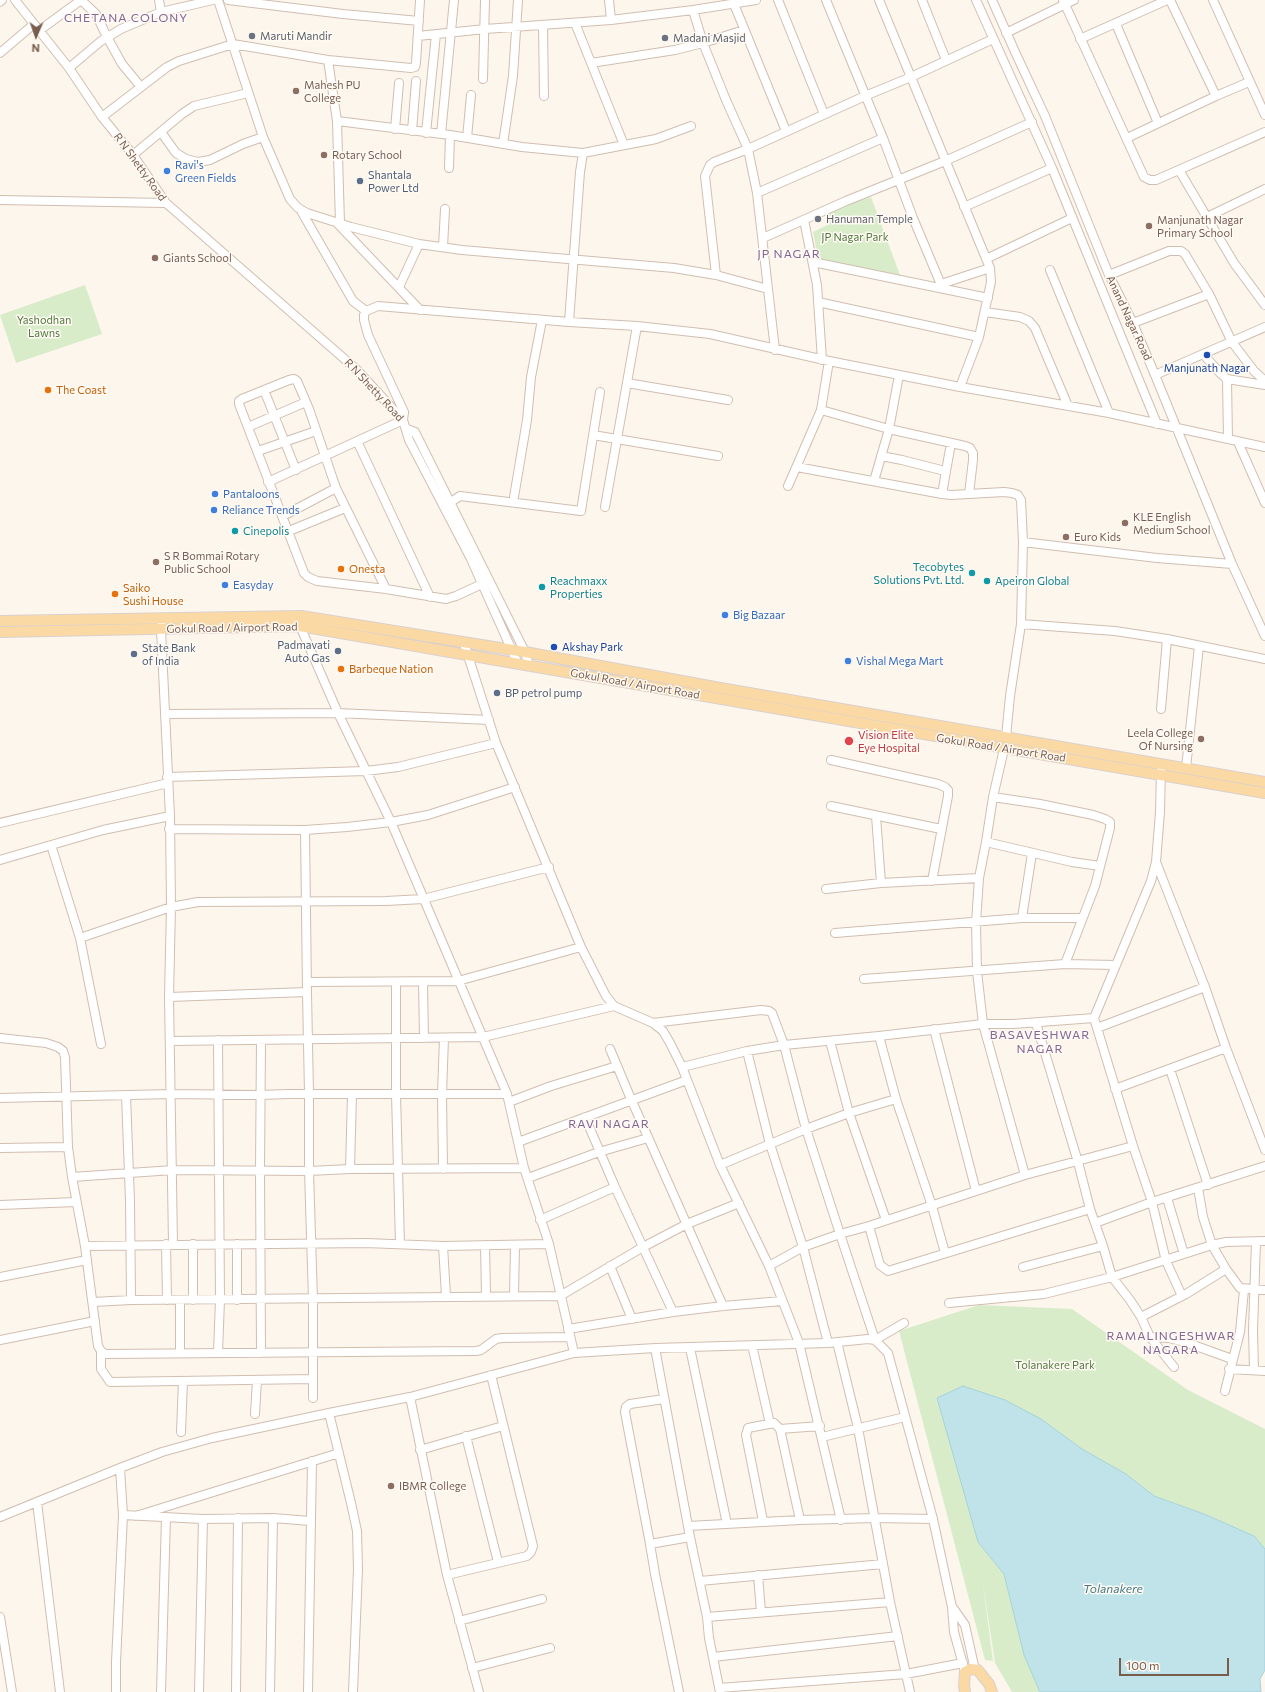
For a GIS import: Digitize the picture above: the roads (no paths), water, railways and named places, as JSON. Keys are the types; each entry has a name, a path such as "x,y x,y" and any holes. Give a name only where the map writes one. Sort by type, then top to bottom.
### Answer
{"main road":[{"name":"Gokul Road / Airport Road","path":"0,621 301,616 524,652 720,688 1265,782"},
{"name":"Gokul Road / Airport Road","path":"0,632 300,626 1265,793"},
{"path":"966,1692 964,1686 968,1668 978,1670 985,1678 992,1692"}],"street":[{"name":"R N Shetty Road","path":"15,0 69,68 102,117 133,155 166,203 356,369 403,420 407,430 415,432 442,494 490,591 524,652 529,666"},
{"path":"40,30 81,0 96,14 107,38 122,64 141,87"},
{"path":"159,0 161,12"},
{"path":"69,68 107,38 121,30 161,12 213,0"},
{"path":"218,0 263,136 290,199 300,209 354,302 366,311"},
{"path":"228,0 277,3 343,14 419,21"},
{"path":"102,117 166,67 179,61 233,44 328,60 411,68 415,67 420,0"},
{"path":"441,134 454,0"},
{"path":"483,79 486,0"},
{"path":"503,144 513,76 518,0"},
{"path":"609,0 611,20"},
{"path":"418,36 485,29 611,20 693,10 756,0"},
{"path":"778,0 824,114"},
{"path":"826,0 942,286"},
{"path":"879,0 990,268 991,282 985,312 978,337 960,387"},
{"path":"922,0 946,60"},
{"path":"976,0 1052,168 1157,424"},
{"name":"Anand Nagar Road","path":"992,0 1045,116 1109,275 1133,323 1232,564 1263,625 1265,636"},
{"path":"1006,33 1064,2 1074,0"},
{"path":"1080,39 1168,0 1216,96"},
{"path":"1213,0 1265,115"},
{"path":"1064,2 1144,177 1150,180 1156,180 1265,132"},
{"path":"734,4 786,132"},
{"path":"693,10 703,43 730,110 748,149 757,193 775,350"},
{"path":"575,23 624,145"},
{"path":"0,53 34,24"},
{"path":"1116,24 1158,122"},
{"path":"543,25 544,96"},
{"path":"591,63 674,50 703,43 744,30"},
{"path":"426,132 436,34"},
{"path":"716,275 705,176 710,165 911,77 993,39"},
{"path":"328,60 337,121 338,223 420,310"},
{"path":"412,131 416,81"},
{"path":"1127,138 1158,122 1249,82"},
{"path":"395,129 399,83"},
{"path":"133,155 182,114 194,106 248,92"},
{"path":"466,138 471,95"},
{"path":"337,121 450,135 503,144 583,153 656,140 691,126"},
{"path":"763,238 846,201 899,181 1032,122"},
{"path":"161,132 176,153 186,159 198,162 210,160 263,136"},
{"path":"448,168 450,135"},
{"path":"757,193 883,138"},
{"path":"569,322 583,153"},
{"path":"964,207 1052,168"},
{"path":"1179,170 1234,263 1265,304"},
{"path":"1207,217 1265,189"},
{"path":"0,200 166,203"},
{"path":"300,209 338,223 419,244 674,268 716,275 768,289"},
{"path":"443,247 445,209"},
{"path":"986,259 1072,218"},
{"path":"788,486 820,410 826,360 813,262 804,220"},
{"path":"399,287 419,244"},
{"path":"1109,275 1169,251 1181,251 1185,254 1209,294 1232,342 1254,371 1265,381"},
{"path":"813,262 920,284 942,286 988,298"},
{"path":"942,286 990,268"},
{"path":"1050,270 1108,413"},
{"path":"1133,323 1209,294"},
{"path":"818,302 978,337"},
{"path":"268,482 326,457 403,420 404,412 368,335 364,320 366,311 378,306 542,320 637,326 710,334 775,350 960,387 1108,413 1265,447"},
{"path":"985,312 1020,317 1029,321 1035,328 1068,406"},
{"path":"514,497 527,420 531,377 542,320"},
{"path":"605,507 637,326"},
{"path":"1155,375 1265,327"},
{"path":"1203,354 1220,373 1228,379 1265,385"},
{"path":"874,481 888,429 899,375"},
{"path":"386,589 336,488 299,384 294,379 239,401 268,482 289,531 304,573 308,577 317,581 386,589 430,597 451,598 482,584"},
{"path":"1228,379 1228,439"},
{"path":"627,383 728,400"},
{"path":"264,390 296,470"},
{"path":"448,505 460,496 581,511 600,392"},
{"path":"248,427 306,402"},
{"path":"820,410 888,429 970,448 973,452 969,494"},
{"path":"258,452 316,431"},
{"path":"593,436 718,456"},
{"path":"357,441 430,597"},
{"path":"1238,442 1265,503"},
{"path":"942,494 951,443"},
{"path":"881,456 945,471"},
{"path":"797,467 942,494 1004,492 1018,495 1022,500 1023,542 1021,624 1010,696 1006,737"},
{"path":"283,516 336,488"},
{"name":"R N Shetty Road","path":"448,505 482,584 490,591 518,664"},
{"path":"289,531 345,508"},
{"path":"1023,542 1157,558 1232,564"},
{"path":"162,618 161,629 170,816 171,906 169,997 173,1170 167,1300"},
{"path":"1021,624 1115,631 1167,639 1265,659"},
{"path":"300,626 338,713 391,822 508,1098 524,1168 548,1244 574,1353"},
{"path":"1161,709 1167,639"},
{"path":"464,643 496,743 549,867 581,947 606,996 614,1006 653,1023 662,1031 682,1066 720,1165 769,1266 799,1343 820,1426 841,1520"},
{"path":"1186,768 1199,646"},
{"path":"165,714 338,713 489,720"},
{"path":"0,823 168,780 366,771 398,767 496,743"},
{"path":"1004,749 993,797 986,842 978,878 976,923 977,971 983,1024 1025,1175"},
{"path":"831,760 938,784 948,790 932,881"},
{"path":"1161,764 1160,812 1156,862 1151,881 1094,1018 1115,1089 1152,1202 1166,1260 1182,1296"},
{"path":"169,829 306,830 391,822 428,815 515,787"},
{"path":"993,797 1040,804 1105,819 1110,822 1110,828 1095,886 1065,964"},
{"path":"831,806 941,829"},
{"path":"0,860 103,830 170,816"},
{"path":"876,816 881,883"},
{"path":"306,830 306,992 309,1094 309,1171 314,1300 313,1398"},
{"path":"986,842 1072,862 1100,866"},
{"path":"51,845 80,938 101,1044"},
{"path":"1022,918 1032,853"},
{"path":"1156,862 1205,987 1226,1048 1265,1150"},
{"path":"80,938 171,906 198,902 386,901 423,899 549,867"},
{"path":"826,889 881,883 978,878"},
{"path":"835,933 976,923 1022,918 1082,918"},
{"path":"307,982 458,981 581,947"},
{"path":"864,979 1065,964 1116,965"},
{"path":"396,982 396,1094 400,1244"},
{"path":"423,982 424,1038"},
{"path":"1097,1028 1205,987"},
{"path":"169,997 306,992"},
{"path":"170,1041 483,1037 614,1006"},
{"path":"653,1023 761,1010 772,1013 784,1045 806,1128 875,1340 888,1353 933,1519 952,1607 954,1632 968,1668"},
{"path":"682,1066 747,1051 784,1045 983,1024 1036,1023 1094,1018"},
{"path":"1036,1023 1078,1162 1090,1209 1112,1277 1141,1317 1150,1337 1174,1367"},
{"path":"934,1029 976,1191"},
{"path":"879,1036 896,1099 932,1206 945,1253"},
{"path":"0,1038 46,1043 58,1047 63,1051 65,1057 68,1147 72,1177 85,1246 98,1346 105,1354 476,1351 481,1350 496,1339 502,1338 569,1333 672,1312 782,1301"},
{"path":"443,1169 442,1094 444,1038"},
{"path":"218,1040 220,1300 218,1353"},
{"path":"261,1040 261,1352"},
{"path":"830,1041 849,1113 886,1220"},
{"path":"1115,1089 1226,1048"},
{"path":"610,1049 723,1306"},
{"path":"747,1051 770,1144 858,1428 890,1602 910,1692"},
{"path":"0,1098 172,1094 442,1094 508,1098 617,1066"},
{"path":"1170,1069 1208,1185"},
{"path":"518,1142 631,1099 687,1080"},
{"path":"126,1095 131,1245 131,1300"},
{"path":"350,1169 352,1095"},
{"path":"720,1165 806,1128 896,1099"},
{"path":"585,1117 599,1152 672,1312"},
{"path":"528,1178 599,1152 648,1138"},
{"path":"769,1266 803,1247 840,1234 932,1206 1025,1175 1133,1146"},
{"path":"0,1148 68,1147"},
{"path":"1095,1223 1152,1202 1265,1166"},
{"path":"72,1177 173,1170 309,1171 350,1169 398,1170 524,1168"},
{"path":"540,1220 615,1187"},
{"path":"1198,1188 1203,1217 1212,1245 1226,1269 1238,1287 1244,1290 1265,1290"},
{"path":"1167,1198 1184,1254"},
{"path":"0,1205 76,1202"},
{"path":"93,1302 131,1300 314,1300 446,1296 560,1296 643,1247 686,1224 739,1203"},
{"path":"869,1226 880,1265 888,1271 1090,1209"},
{"path":"949,1303 1044,1294 1112,1277 1212,1245 1226,1242 1265,1241"},
{"path":"1254,1370 1254,1290 1256,1242"},
{"path":"85,1246 170,1244 400,1244 443,1246 514,1246 548,1244"},
{"path":"193,1244 193,1300"},
{"path":"237,1244 237,1300"},
{"path":"485,1245 486,1296"},
{"path":"443,1246 446,1296"},
{"path":"514,1246 514,1296"},
{"path":"1023,1267 1103,1246"},
{"path":"0,1277 87,1260"},
{"path":"610,1266 632,1319"},
{"path":"1141,1317 1182,1296 1226,1269"},
{"path":"1225,1391 1229,1369 1240,1332 1244,1290"},
{"path":"180,1300 180,1353"},
{"path":"0,1340 95,1322"},
{"path":"0,1517 162,1452 212,1438 329,1412 410,1397 574,1353 655,1348 690,1348 868,1339 875,1340 904,1323"},
{"path":"1150,1337 1160,1337 1180,1341 1232,1360"},
{"path":"752,1345 770,1424"},
{"path":"655,1348 720,1690 968,1668"},
{"path":"690,1348 727,1524"},
{"path":"101,1351 101,1369 110,1382 313,1379"},
{"path":"1229,1369 1265,1371"},
{"path":"447,1575 526,1556 531,1552 533,1546 491,1375"},
{"path":"255,1414 257,1380"},
{"path":"181,1432 183,1381"},
{"path":"410,1397 447,1575 479,1692"},
{"path":"664,1400 630,1404 626,1407 625,1412 655,1574 679,1692"},
{"path":"329,1412 357,1531 358,1569 353,1692"},
{"path":"822,1437 905,1417"},
{"path":"764,1521 746,1435 748,1428 774,1423 780,1429 800,1520"},
{"path":"420,1450 503,1426"},
{"path":"780,1429 820,1426"},
{"path":"466,1436 498,1562"},
{"path":"136,1516 339,1453"},
{"path":"308,1692 312,1461"},
{"path":"116,1692 116,1662 124,1515 120,1468"},
{"path":"37,1502 60,1692"},
{"path":"124,1515 203,1519 273,1518 310,1521"},
{"path":"160,1692 166,1517"},
{"path":"236,1692 238,1518"},
{"path":"270,1692 273,1518"},
{"path":"688,1526 764,1521 875,1518 933,1519"},
{"path":"199,1692 203,1519"},
{"path":"650,1544 690,1537"},
{"path":"700,1581 884,1564"},
{"path":"758,1575 761,1612"},
{"path":"459,1622 542,1599"},
{"path":"707,1617 890,1602"},
{"path":"952,1607 965,1625 968,1668"},
{"path":"0,1617 12,1692"},
{"path":"713,1657 898,1636"},
{"path":"472,1668 550,1648"}],"water":[{"name":"Tolanakere","path":"963,1386 1005,1400 1041,1419 1082,1449 1126,1474 1154,1496 1204,1514 1254,1536 1265,1549 1265,1670 1260,1679 1261,1692 1040,1692 1024,1655 1004,1574 978,1542 937,1398"}],"place":[{"name":"Maruti Mandir","path":"252,36"},
{"name":"Madani Masjid","path":"665,38"},
{"name":"Mahesh PU College","path":"296,91"},
{"name":"Rotary School","path":"324,155"},
{"name":"Ravi's Green Fields","path":"167,171"},
{"name":"Shantala Power Ltd","path":"360,181"},
{"name":"Hanuman Temple","path":"818,219"},
{"name":"Manjunath Nagar Primary School","path":"1149,226"},
{"name":"Giants School","path":"155,258"},
{"name":"Manjunath Nagar","path":"1207,355"},
{"name":"The Coast","path":"48,390"},
{"name":"Pantaloons","path":"215,494"},
{"name":"Reliance Trends","path":"214,510"},
{"name":"KLE English Medium School","path":"1125,523"},
{"name":"Cinepolis","path":"235,531"},
{"name":"Euro Kids","path":"1066,537"},
{"name":"S R Bommai Rotary Public School","path":"156,562"},
{"name":"Onesta","path":"341,569"},
{"name":"Tecobytes Solutions Pvt. Ltd.","path":"972,573"},
{"name":"Apeiron Global","path":"987,581"},
{"name":"Easyday","path":"225,585"},
{"name":"Reachmaxx Properties","path":"542,587"},
{"name":"Saiko Sushi House","path":"115,594"},
{"name":"Big Bazaar","path":"725,615"},
{"name":"Akshay Park","path":"554,647"},
{"name":"Padmavati Auto Gas","path":"338,651"},
{"name":"State Bank of India","path":"134,654"},
{"name":"Vishal Mega Mart","path":"848,661"},
{"name":"Barbeque Nation","path":"341,669"},
{"name":"BP petrol pump","path":"497,693"},
{"name":"Leela College Of Nursing","path":"1201,739"},
{"name":"Vision Elite Eye Hospital","path":"849,741"},
{"name":"IBMR College","path":"391,1486"}],"district":[{"name":"CHETANA COLONY","path":"126,18"},
{"name":"JP NAGAR","path":"789,254"},
{"name":"BASAVESHWAR NAGAR","path":"1040,1042"},
{"name":"RAVI NAGAR","path":"609,1124"},
{"name":"RAMALINGESHWAR NAGARA","path":"1171,1343"}],"park label":[{"name":"JP Nagar Park","path":"855,237"},
{"name":"Yashodhan Lawns","path":"44,326"},
{"name":"Tolanakere Park","path":"1055,1365"}]}
